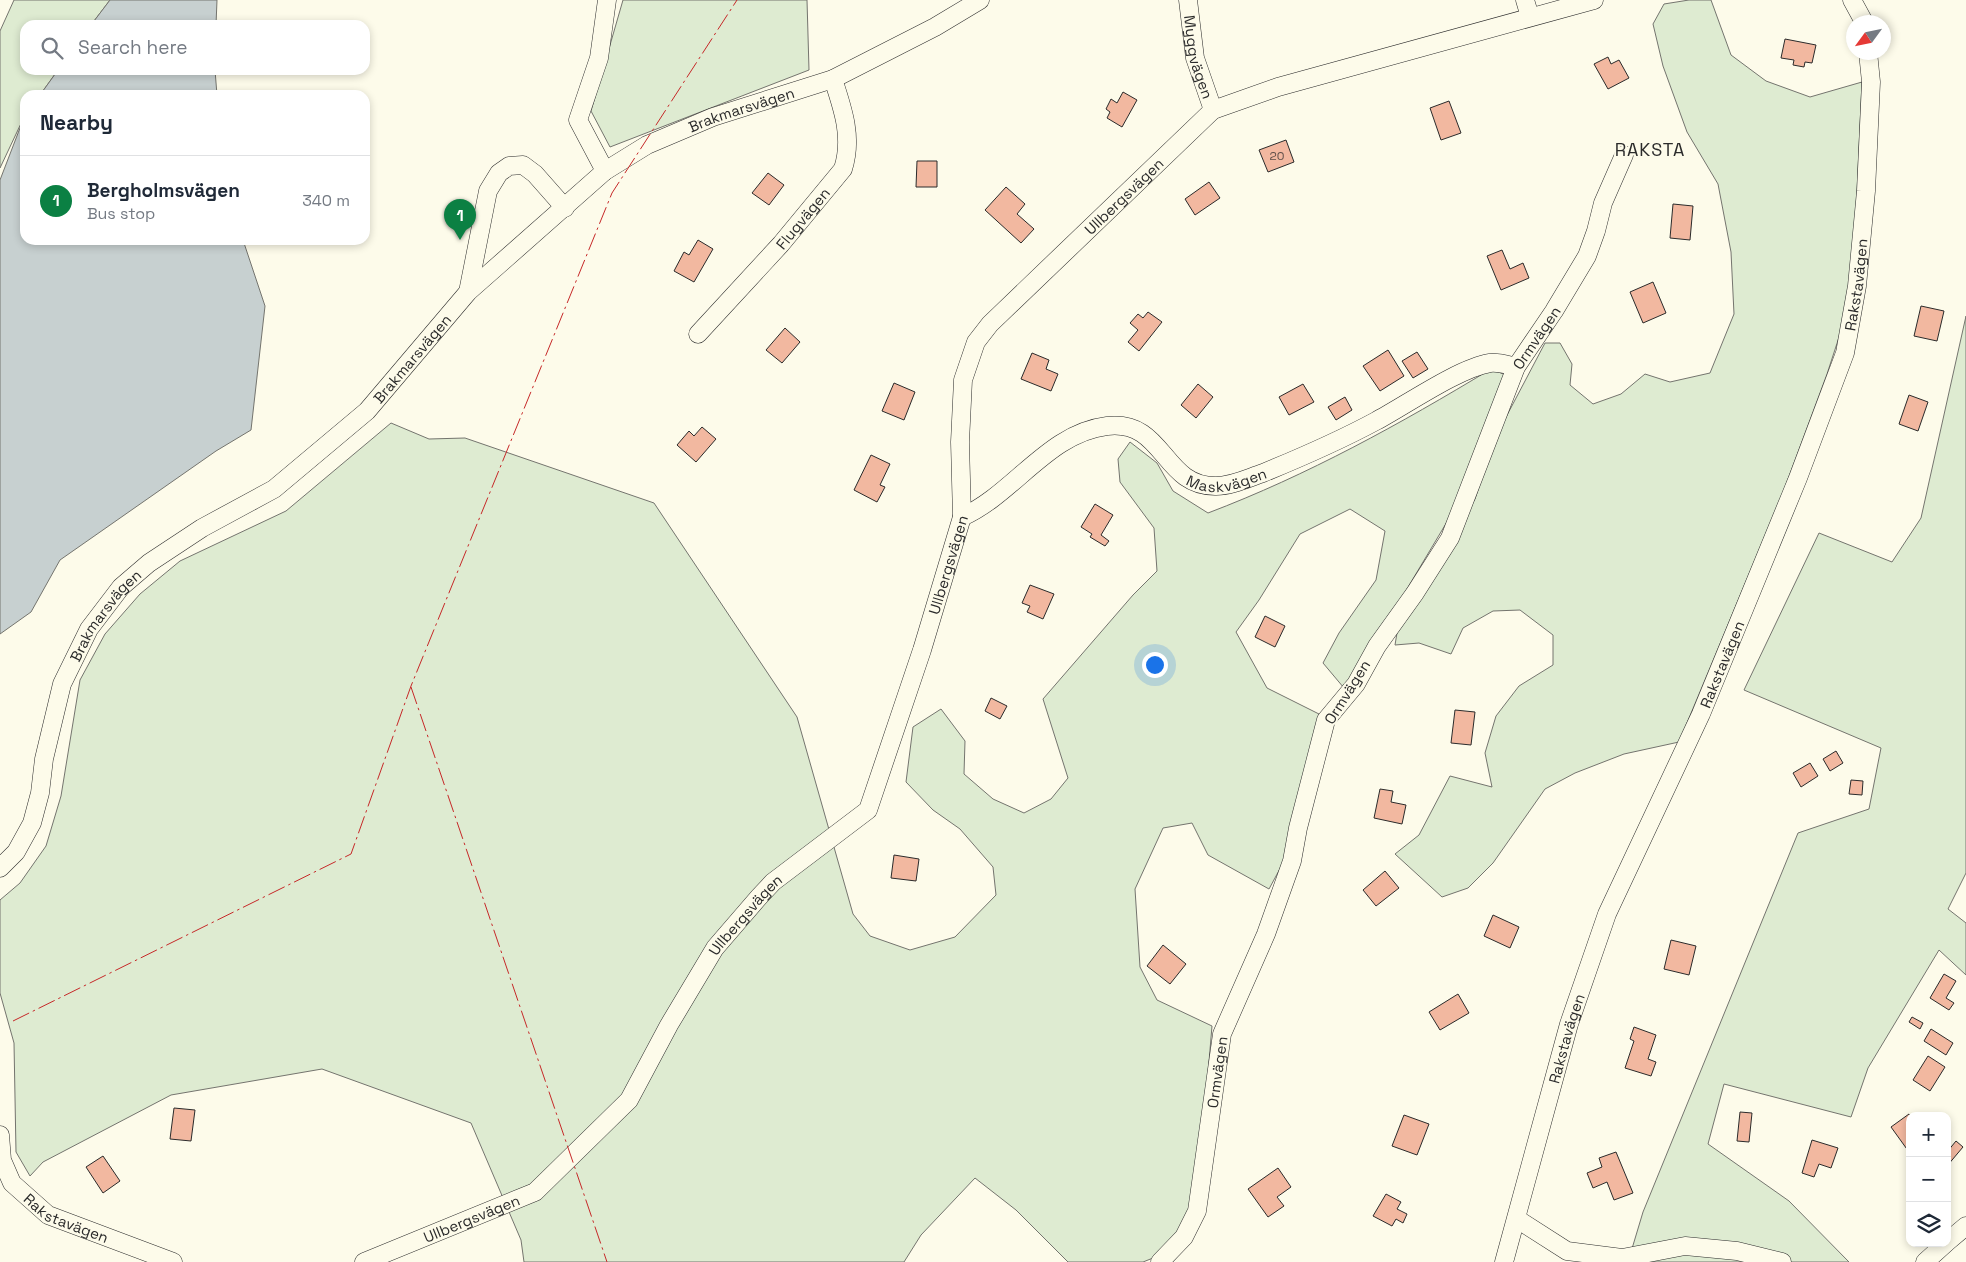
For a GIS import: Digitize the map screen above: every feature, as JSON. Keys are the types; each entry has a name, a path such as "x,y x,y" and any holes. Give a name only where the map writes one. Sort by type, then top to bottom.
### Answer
{"street":[{"path":"605,171 578,120 599,58 607,0"},
{"name":"Brakmarsvägen","path":"0,868 16,852 32,823 40,793 44,758 62,684 89,629 121,587 149,563 202,528 274,489 367,412 468,292 605,171 647,145 713,117 833,79 935,27 980,0"},
{"name":"Myggvägen","path":"1188,0 1195,58 1213,110"},
{"path":"1525,0 1530,17"},
{"name":"Ullbergsvägen","path":"364,1262 535,1192 629,1100 669,1025 715,948 758,897 773,882 868,810 922,650 962,517 960,450 963,380 976,342 990,324 1213,110 1278,86 1594,0"},
{"path":"1852,0 1860,15"},
{"name":"Rakstavägen","path":"1504,1262 1569,1024 1607,914 1701,714 1798,478 1845,353 1857,286 1866,191 1871,82 1869,60"},
{"name":"Flugvägen","path":"698,334 781,244 843,169 847,156 845,115 833,79"},
{"name":"Ormvägen","path":"1160,1262 1184,1237 1197,1211 1222,1034 1266,934 1292,861 1298,828 1326,720 1356,684 1377,646 1428,574 1450,538 1516,367 1554,312 1586,256 1596,232 1603,203 1624,155"},
{"path":"468,292 488,191 499,174 509,166 523,165 535,174 565,208"},
{"name":"Maskvägen","path":"962,517 980,509 1061,442 1106,426 1123,425 1141,431 1158,446 1182,477 1207,486 1218,486 1241,481 1321,449 1376,421 1466,370 1491,363 1516,367"},
{"name":"Rakstavägen","path":"0,1136 2,1160 12,1183 48,1215 173,1262"},
{"path":"1517,1219 1567,1251 1622,1258 1684,1246 1737,1251 1782,1262"},
{"path":"1951,1239 1966,1226"},
{"path":"1925,1262 1942,1247"}],"green space":[{"path":"14,0 110,0 95,20 20,20 20,75 54,75 44,90 20,90 20,126 0,168 0,31"},
{"path":"623,0 807,0 809,70 610,147 591,111"},
{"path":"1689,0 1711,0 1731,55 1766,81 1810,97 1862,82 1854,259 1843,325 1782,495 1679,742 1624,754 1575,773 1545,789 1493,863 1468,888 1442,897 1395,854 1419,835 1450,776 1492,787 1485,753 1496,716 1519,686 1553,665 1553,635 1520,610 1493,611 1463,628 1451,654 1419,643 1395,645 1397,633 1475,499 1495,438 1545,343 1560,343 1572,364 1570,385 1593,404 1621,394 1645,374 1670,382 1710,373 1734,314 1731,252 1718,184 1687,132 1663,66 1653,24 1664,4"},
{"path":"1966,316 1966,873 1948,909 1966,923 1966,975 1939,950 1868,1068 1851,1117 1724,1084 1708,1144 1789,1201 1849,1262 1628,1262 1643,1212 1798,833 1869,809 1881,748 1744,690 1819,533 1892,562 1921,518"},
{"path":"1491,369 1508,376 1466,490 1361,666 1344,688 1323,663 1339,633 1376,580 1385,531 1350,509 1300,534 1259,600 1236,632 1267,688 1319,714 1289,852 1269,889 1208,855 1192,823 1163,828 1135,889 1140,967 1157,1000 1212,1026 1205,1109 1188,1218 1163,1254 1143,1262 1068,1262 1016,1210 975,1178 921,1235 904,1262 524,1262 521,1240 471,1123 322,1069 171,1095 43,1162 30,1176 16,1152 14,1043 0,993 0,900 20,883 46,846 61,796 80,680 105,634 140,594 180,561 286,511 391,423 429,439 465,438 654,503 797,717 853,914 870,936 910,950 955,937 996,895 993,867 960,829 933,810 906,782 913,727 941,709 965,741 964,774 993,799 1024,813 1051,799 1068,778 1043,699 1133,595 1157,571 1154,528 1120,482 1118,459 1130,442 1157,463 1173,491 1208,513 1282,482 1353,447 1388,429"}],"shaded area":[{"path":"110,0 217,0 216,20 95,20"},
{"path":"54,75 215,75 217,90 44,90"},
{"path":"20,128 20,245 245,245 265,306 251,430 216,451 60,560 31,612 0,634 0,180"}],"building":[{"path":"1785,39 1816,45 1812,63 1805,62 1804,67 1793,65 1794,60 1781,58"},
{"path":"1608,57 1611,64 1619,60 1629,78 1608,89 1594,64"},
{"path":"1123,92 1137,100 1122,127 1107,118 1110,112 1106,109 1111,99 1117,103"},
{"path":"1449,101 1461,133 1441,140 1430,108"},
{"path":"1286,140 1294,162 1268,172 1259,150"},
{"path":"917,161 937,161 937,187 916,187"},
{"path":"768,173 784,185 769,205 752,193"},
{"path":"1209,182 1220,198 1195,215 1185,199"},
{"path":"1006,187 1025,204 1017,214 1034,229 1021,243 985,210"},
{"path":"1673,204 1693,206 1690,240 1670,238"},
{"path":"698,240 713,249 694,282 674,271 684,252 689,255"},
{"path":"1502,250 1510,269 1523,263 1529,278 1501,290 1487,256"},
{"path":"1653,282 1666,313 1643,323 1630,292"},
{"path":"1921,306 1944,311 1937,341 1914,336"},
{"path":"1148,312 1162,322 1139,351 1128,342 1138,330 1130,323 1138,314 1143,318"},
{"path":"785,328 800,342 782,363 766,350"},
{"path":"1388,350 1404,376 1380,391 1363,366"},
{"path":"1417,352 1428,369 1413,378 1402,361"},
{"path":"1032,353 1049,360 1046,369 1058,374 1051,391 1021,379"},
{"path":"894,383 915,392 904,420 882,411"},
{"path":"1198,384 1213,397 1196,418 1181,405"},
{"path":"1303,384 1314,402 1289,415 1279,397"},
{"path":"1909,395 1928,402 1918,431 1899,424"},
{"path":"1345,397 1352,410 1336,420 1328,407"},
{"path":"702,427 716,439 696,462 677,445 689,431 694,436"},
{"path":"871,455 890,464 880,485 885,487 877,502 854,490"},
{"path":"1095,504 1113,515 1101,535 1109,541 1105,546 1090,537 1092,534 1081,527"},
{"path":"1030,585 1054,594 1043,619 1027,612 1030,606 1022,603"},
{"path":"1265,616 1285,626 1275,647 1255,637"},
{"path":"991,698 1007,706 1000,719 985,711"},
{"path":"1455,710 1475,712 1471,745 1451,743"},
{"path":"1836,751 1843,763 1830,771 1823,759"},
{"path":"1810,763 1818,776 1801,787 1793,773"},
{"path":"1851,780 1863,781 1862,795 1849,794"},
{"path":"1380,789 1393,791 1391,802 1406,805 1402,824 1374,818"},
{"path":"894,855 919,859 916,881 891,878"},
{"path":"1385,871 1399,888 1376,906 1363,890"},
{"path":"1493,915 1519,927 1510,948 1484,936"},
{"path":"1671,940 1696,946 1689,975 1664,969"},
{"path":"1163,945 1186,964 1170,984 1147,966"},
{"path":"1944,974 1956,981 1946,998 1954,1003 1949,1010 1930,998"},
{"path":"1458,994 1469,1013 1440,1030 1429,1012"},
{"path":"1912,1017 1923,1023 1920,1029 1909,1022"},
{"path":"1634,1027 1656,1035 1648,1059 1656,1062 1651,1076 1625,1068 1634,1041 1630,1039"},
{"path":"1931,1029 1953,1043 1946,1055 1924,1041"},
{"path":"1928,1056 1945,1067 1930,1091 1913,1080"},
{"path":"174,1108 195,1110 191,1141 170,1139"},
{"path":"1740,1112 1752,1113 1749,1142 1737,1141"},
{"path":"1404,1115 1429,1124 1417,1155 1392,1146"},
{"path":"1906,1116 1906,1148 1891,1127"},
{"path":"1812,1140 1838,1148 1831,1168 1819,1164 1814,1177 1802,1173"},
{"path":"1956,1141 1963,1147 1951,1161 1951,1157 1951,1147"},
{"path":"1616,1152 1633,1193 1614,1200 1607,1182 1593,1188 1587,1173 1602,1167 1599,1158"},
{"path":"103,1156 120,1181 103,1193 86,1167"},
{"path":"1278,1168 1291,1187 1277,1197 1284,1206 1268,1217 1248,1189"},
{"path":"1386,1194 1401,1202 1397,1209 1407,1214 1403,1223 1396,1219 1392,1226 1373,1216"}],"power":[{"path":"13,1021 351,854 411,686 612,193 737,0"},
{"path":"411,687 607,1262"}],"place":[{"name":"Bergholmsvägen","path":"460,240"}],"district":[{"name":"RAKSTA","path":"1650,149"}]}
